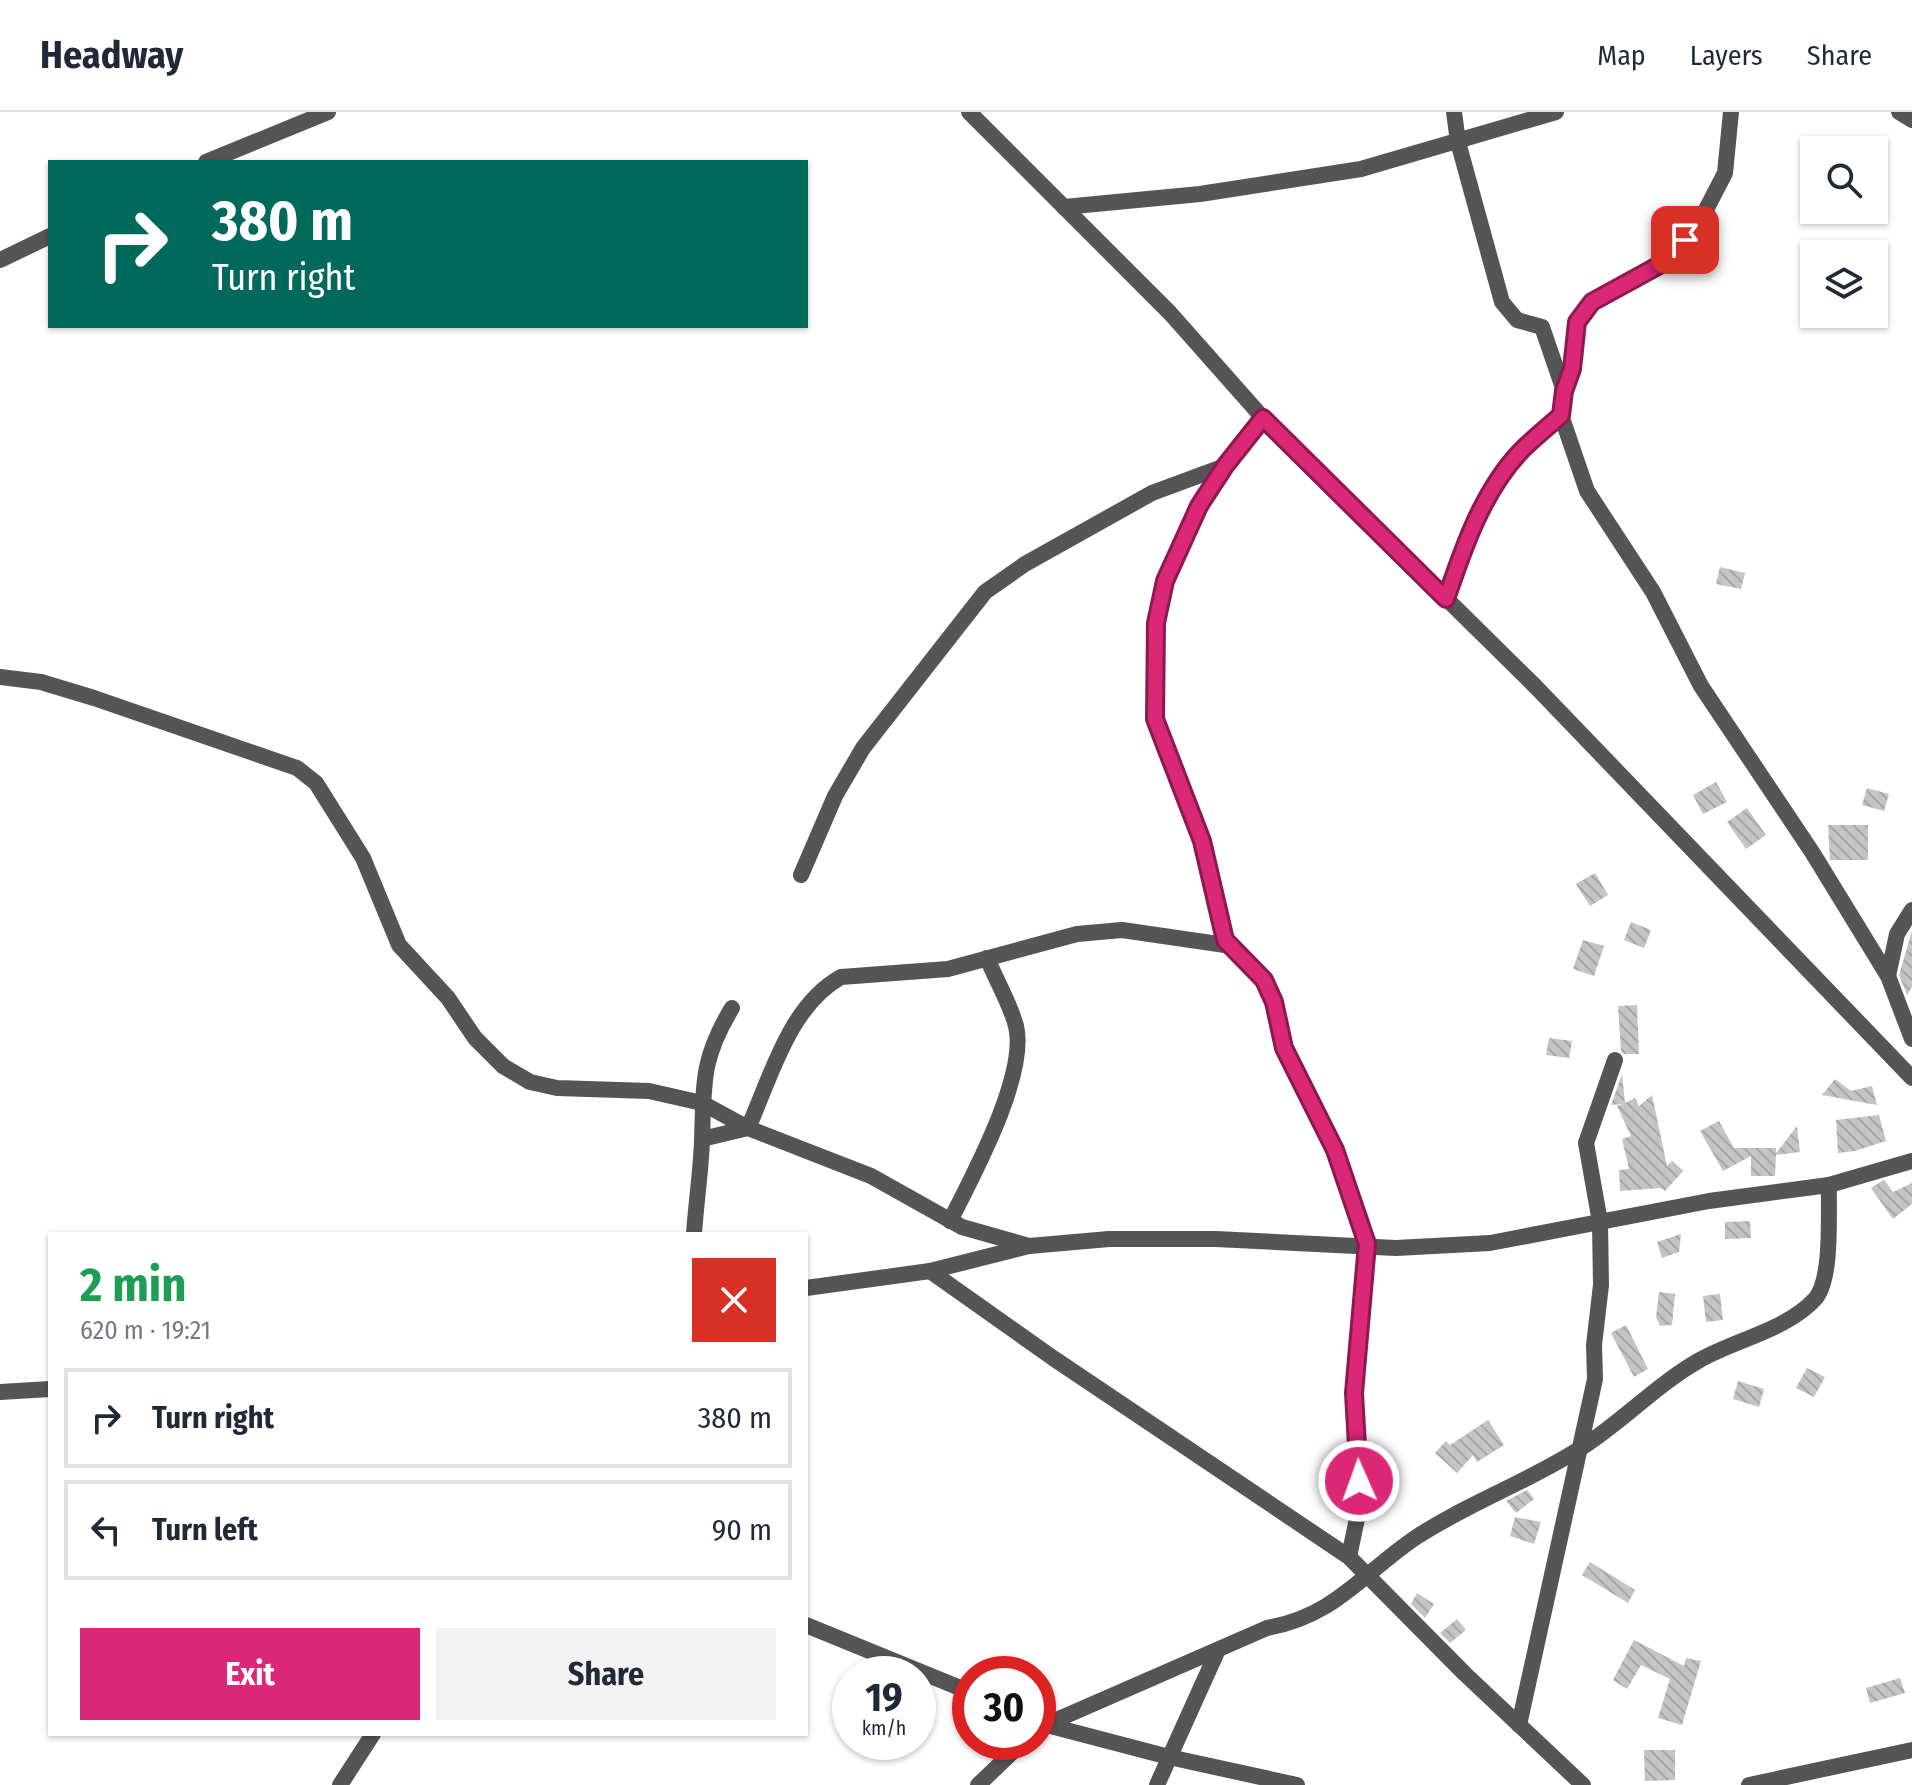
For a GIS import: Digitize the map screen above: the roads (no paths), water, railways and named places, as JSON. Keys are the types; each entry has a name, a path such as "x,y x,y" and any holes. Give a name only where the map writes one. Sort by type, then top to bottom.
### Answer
{"street":[{"path":"211,160 328,112"},
{"path":"969,112 1170,313 1263,418 1446,599 1912,1078"},
{"path":"1454,112 1458,142 1502,302 1517,320 1542,327 1564,391"},
{"path":"1064,207 1200,194 1361,169 1556,112"},
{"path":"1731,112 1725,173 1696,229 1665,262 1592,302 1577,322 1572,369 1564,391 1561,415 1587,491 1653,592 1701,686 1812,852 1888,976 1912,1039"},
{"path":"1899,112 1912,120"},
{"path":"0,260 48,237"},
{"path":"1446,599 1466,541 1496,485 1518,454 1561,415"},
{"path":"1263,418 1225,466 1199,506 1165,581 1156,623 1155,719 1202,841 1225,940 1264,980 1274,1002 1284,1048 1335,1150 1367,1244 1354,1393 1360,1504 1349,1557"},
{"path":"801,875 835,796 863,748 985,592 1025,564 1152,493 1225,466"},
{"path":"0,677 41,682 94,698 297,768 316,783 363,858 399,945 448,998 475,1038 503,1066 530,1082 557,1088 649,1091 702,1103 748,1128 871,1176 950,1221 1029,1246"},
{"path":"1888,976 1897,934 1912,910"},
{"path":"748,1128 798,1018 827,985 841,977 948,969 1077,934 1122,930 1232,946"},
{"path":"950,1221 995,1133 1013,1071 1017,1028 987,958"},
{"path":"694,1232 702,1139 702,1084 714,1038 732,1008"},
{"path":"1519,1725 1583,1447 1595,1379 1594,1345 1601,1285 1600,1222 1586,1143 1615,1060"},
{"path":"702,1139 748,1128"},
{"path":"808,1288 930,1271 1029,1246 1140,1239 1367,1244 1396,1248 1490,1243 1709,1201 1829,1185 1912,1161"},
{"path":"1056,1720 1076,1714 1267,1628 1295,1623 1330,1607 1413,1540 1583,1447 1644,1396 1689,1366 1798,1313 1818,1296 1829,1235 1829,1185"},
{"path":"930,1271 1041,1350 1301,1521 1349,1557 1583,1785"},
{"path":"0,1392 48,1389"},
{"path":"808,1626 952,1685"},
{"path":"1157,1785 1217,1652"},
{"path":"1056,1728 1297,1785"},
{"path":"340,1785 372,1736"},
{"path":"1749,1785 1912,1750"},
{"path":"978,1785 1004,1760"}]}
